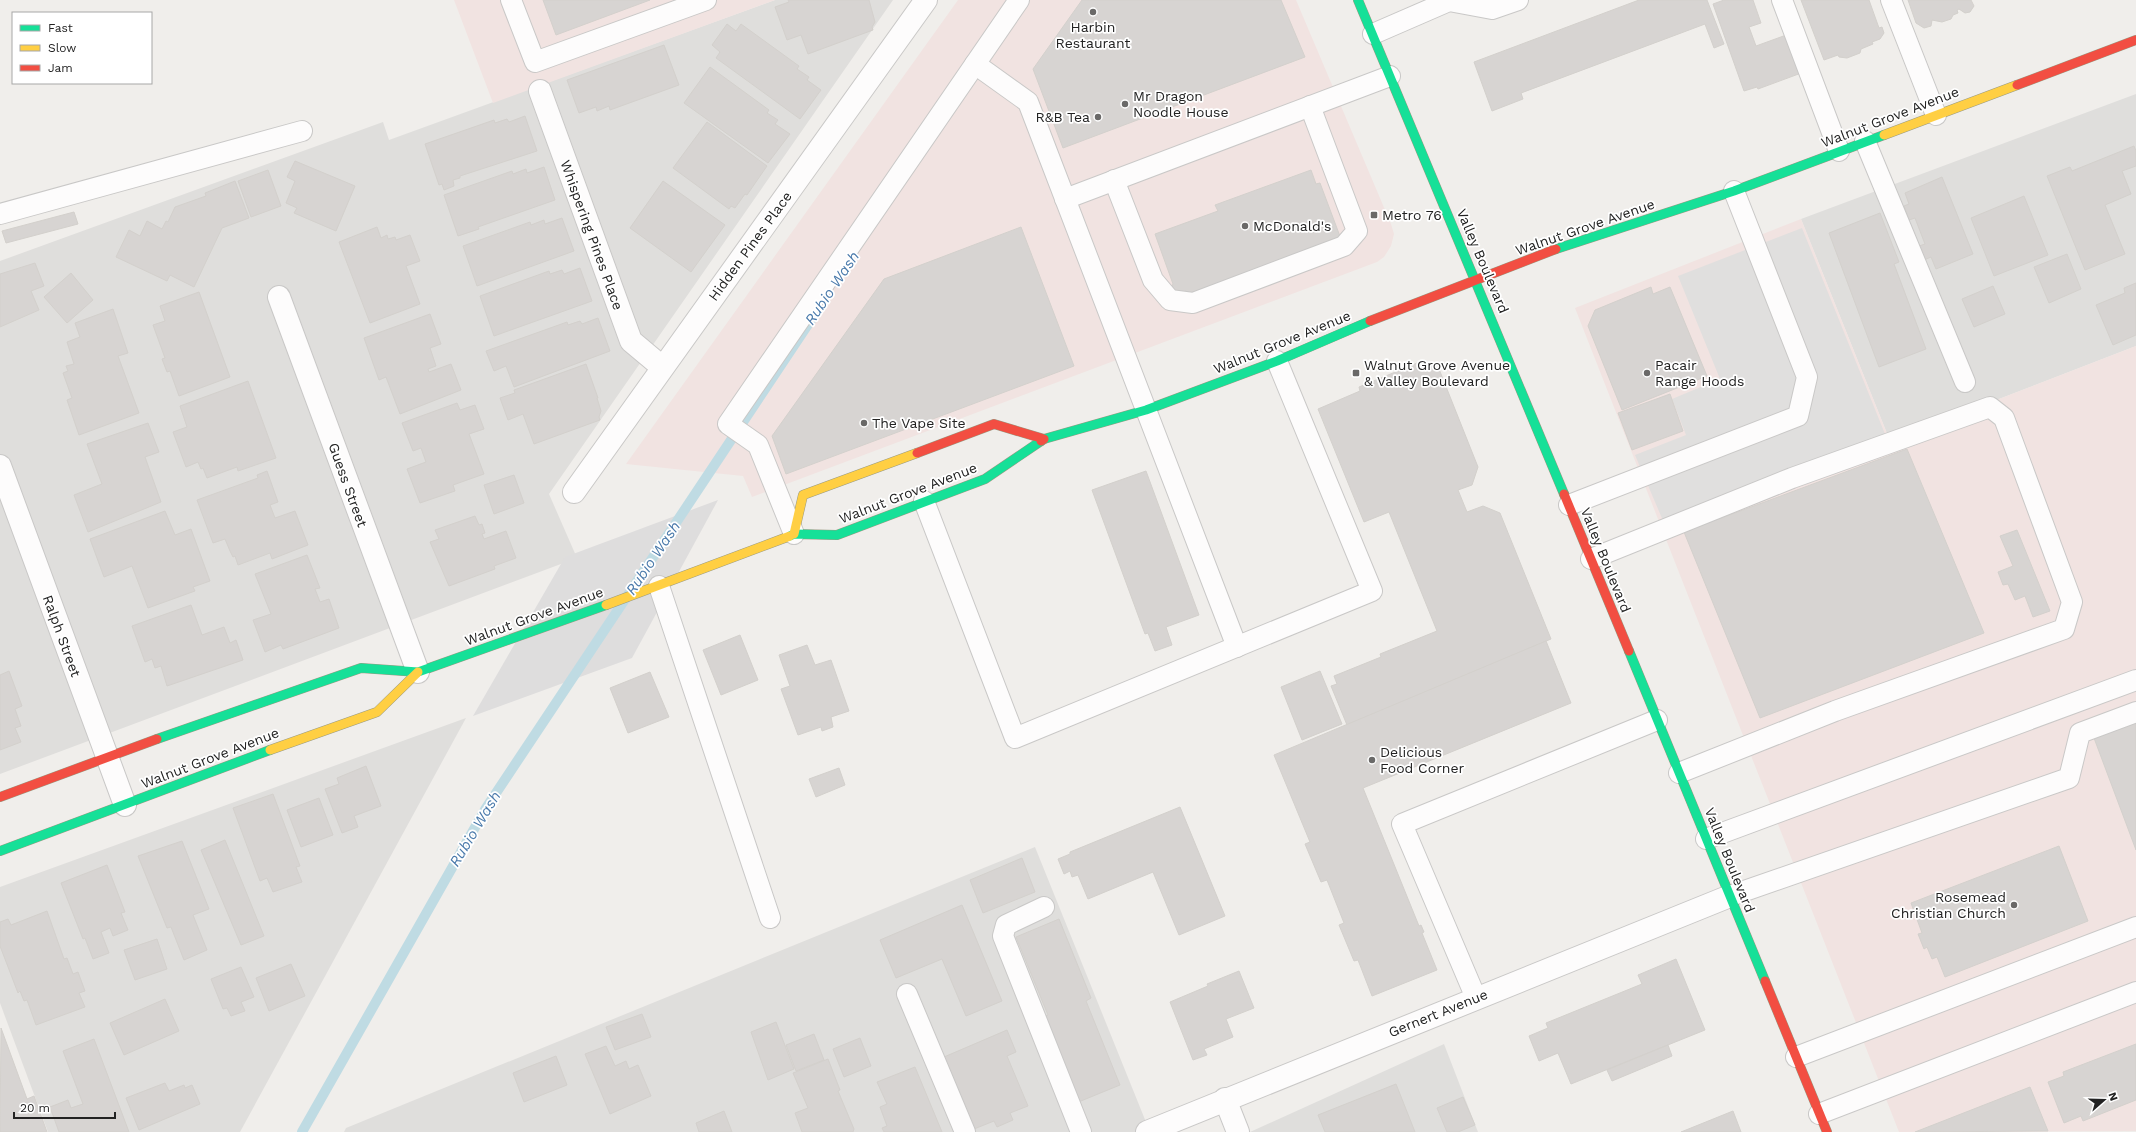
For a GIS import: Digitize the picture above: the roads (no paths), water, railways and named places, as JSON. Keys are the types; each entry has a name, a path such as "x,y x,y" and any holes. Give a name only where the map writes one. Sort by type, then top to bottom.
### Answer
{"main road":[{"name":"Valley Boulevard","path":"1358,0 1477,281 1827,1132"},
{"name":"Walnut Grove Avenue","path":"0,797 107,756 361,668 418,672 667,583 794,534 837,535 924,501 985,480 1044,439 1146,410 1277,361 1408,305 1477,281 1554,250 1734,191 2136,40"},
{"path":"794,534 803,495 994,424 1044,439"},
{"name":"Walnut Grove Avenue","path":"0,851 311,735 377,712 418,672"}],"street":[{"name":"Hidden Pines Place","path":"574,492 926,0"},
{"name":"Whispering Pines Place","path":"540,92 631,341 662,367"},
{"name":"Guess Street","path":"279,297 418,672"},
{"name":"Ralph Street","path":"0,466 125,805"},
{"name":"Gernert Avenue","path":"1147,1132 1225,1099 1730,896"},
{"path":"1225,1099 1238,1132"}],"lane":[{"path":"511,0 535,62 706,0"},
{"path":"794,534 758,445 728,424 1019,0"},
{"path":"1373,34 1449,1 1492,9 1518,0"},
{"path":"1782,0 1839,151"},
{"path":"1891,0 1936,115"},
{"path":"975,64 1028,102 1237,647"},
{"path":"1065,199 1390,76"},
{"path":"1114,180 1153,280 1170,300 1193,303 1344,246 1357,231 1310,106"},
{"path":"0,214 302,131"},
{"path":"1865,141 1965,382"},
{"path":"1569,505 1798,416 1807,377 1734,191"},
{"path":"924,501 1015,738 1372,591 1277,361"},
{"path":"1591,560 1792,478 1990,407 2004,418 2072,602 2064,629 1835,711 1679,773"},
{"path":"667,583 770,918"},
{"path":"1706,839 2136,680"},
{"path":"1730,896 2069,778 2080,733 2136,712"},
{"path":"1476,998 1402,824 1657,720"},
{"path":"1044,907 1006,925 1003,936 1081,1132"},
{"path":"1796,1057 2136,927"},
{"path":"1819,1114 2136,992"},
{"path":"907,994 965,1132"}],"waterway":[{"name":"Rubio Wash","path":"302,1132 486,808 813,317"}],"place":[{"name":"Harbin Restaurant","path":"1093,12"},
{"name":"Mr Dragon Noodle House","path":"1125,104"},
{"name":"R&B Tea","path":"1098,117"},
{"name":"Metro 76","path":"1374,215"},
{"name":"McDonald's","path":"1245,226"},
{"name":"Walnut Grove Avenue & Valley Boulevard","path":"1356,373"},
{"name":"Pacair Range Hoods","path":"1647,373"},
{"name":"The Vape Site","path":"864,423"},
{"name":"Delicious Food Corner","path":"1372,760"},
{"name":"Rosemead Christian Church","path":"2014,905"}]}
